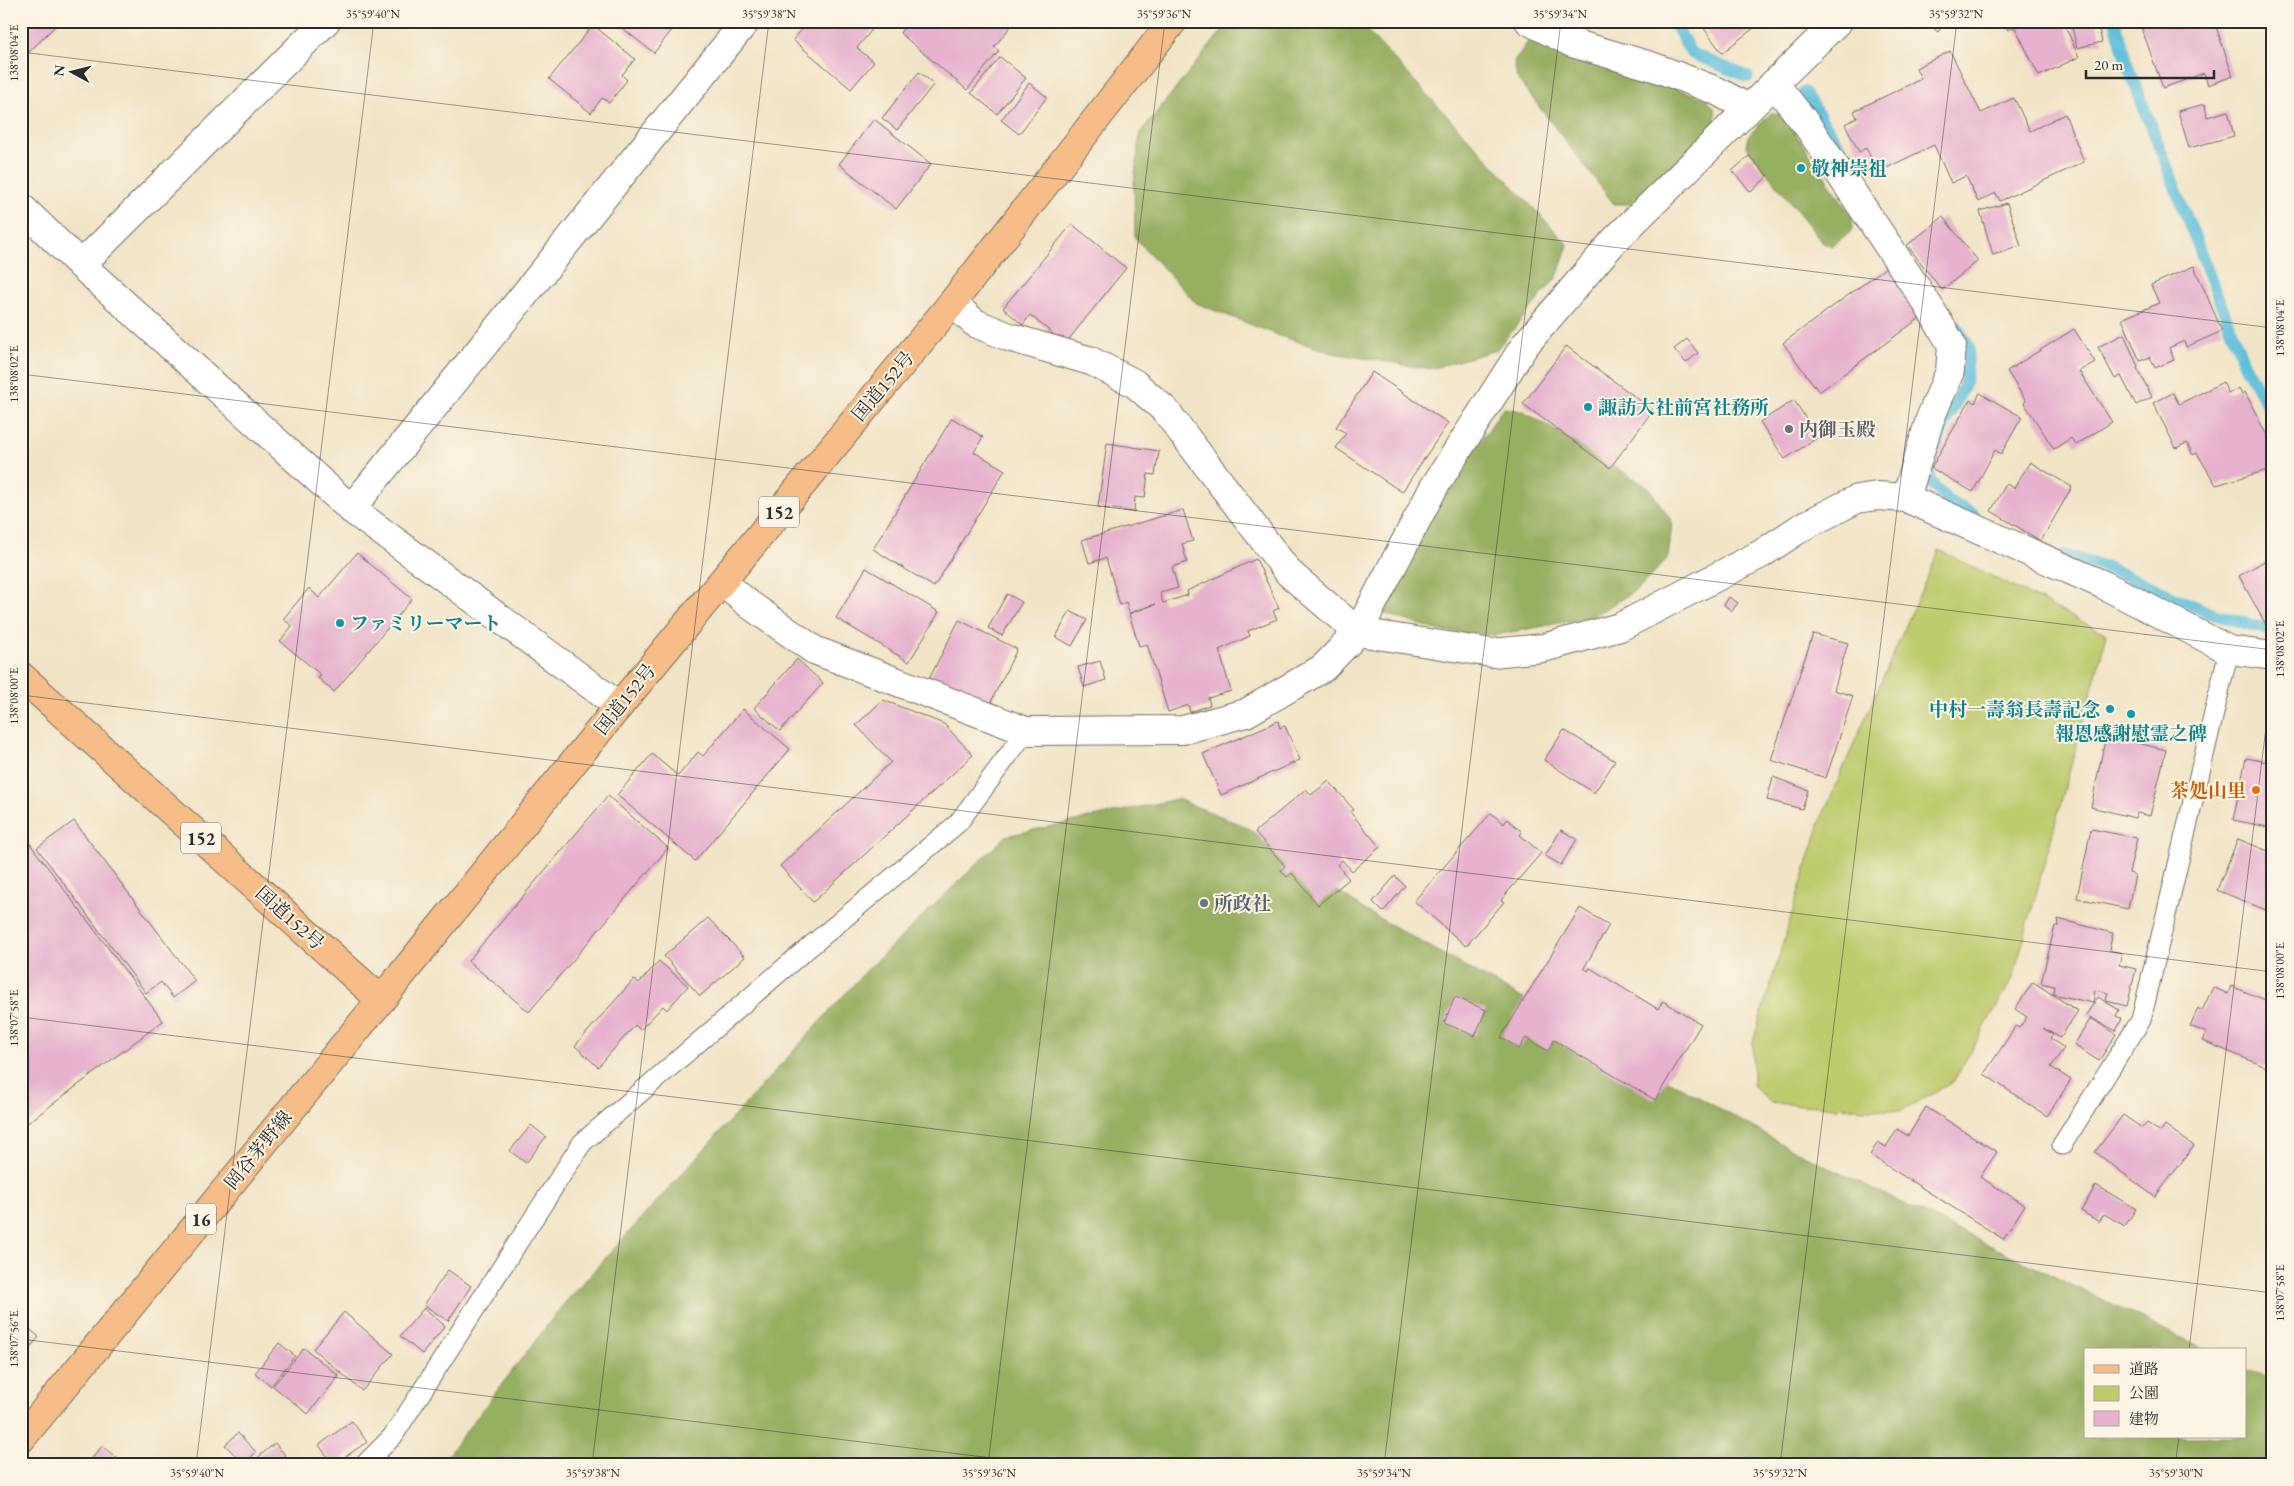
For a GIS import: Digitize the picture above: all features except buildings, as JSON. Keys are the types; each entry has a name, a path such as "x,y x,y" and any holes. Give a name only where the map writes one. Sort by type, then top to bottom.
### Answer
{"main road":[{"name":"国道152号","path":"21,676 381,1000 619,706 952,302 1173,21"},
{"name":"岡谷茅野線","path":"21,1439 381,1000"}],"street":[{"path":"81,265 326,21"},
{"path":"351,509 746,21"},
{"path":"1529,21 1572,44 1654,67 1717,91 1748,108"},
{"path":"722,582 750,605 814,650 1026,731 1183,730 1246,713 1323,668 1358,632 1434,487 1525,345 1614,241 1838,21"},
{"path":"1774,83 1807,125 1952,345 1950,371 1930,419 1906,498"},
{"path":"21,207 81,265 351,509 619,706"},
{"path":"952,302 975,323 1009,337 1091,361 1134,383 1165,410 1289,573 1358,632 1492,653 1543,648 1620,627 1761,554 1802,527 1857,499 1877,496 1906,498 2104,585 2229,650 2273,656"}],"lane":[{"path":"2062,1145 2141,1020 2229,650"},
{"path":"364,1465 392,1436 582,1143 789,964 958,823 1026,731"}],"green space":[{"path":"1230,21 1358,21 1568,245 1557,277 1496,350 1430,369 1333,353 1280,336 1196,303 1135,238 1134,183 1140,133"},
{"path":"1529,40 1544,40 1628,73 1707,99 1715,110 1715,121 1707,133 1632,204 1614,204 1517,78 1514,62"},
{"path":"1771,113 1782,114 1852,216 1853,229 1832,246 1823,243 1746,146 1748,136"},
{"path":"1503,408 1523,411 1648,487 1672,522 1668,558 1639,588 1592,617 1496,635 1441,631 1382,613 1404,557"},
{"path":"1939,550 2107,634 2013,978 1953,1082 1900,1111 1771,1103 1753,1086 1753,1041 1821,819"},
{"path":"1177,799 1245,826 1366,911 1793,1150 2202,1348 2084,1348 2084,1438 2246,1438 2246,1369 2273,1381 2273,1465 440,1465 562,1306 866,971 1006,836"}],"waterway":[{"path":"1673,21 1691,53 1748,77"},
{"path":"2115,21 2128,67 2245,366 2273,415"},
{"path":"1804,92 1863,184"},
{"path":"1954,324 1969,346 1965,384 1945,423 1930,464 1929,480 1948,501 1974,514"},
{"path":"2064,555 2104,566 2210,613 2273,631"}],"place":[{"name":"敬神崇祖","path":"1801,168"},
{"name":"諏訪大社前宮社務所","path":"1588,407"},
{"name":"内御玉殿","path":"1789,429"},
{"name":"ファミリーマート","path":"340,623"},
{"name":"中村一壽翁長壽記念","path":"2110,709"},
{"name":"報恩感謝慰霊之碑","path":"2131,714"},
{"name":"茶処山里","path":"2256,790"},
{"name":"所政社","path":"1204,903"}]}
